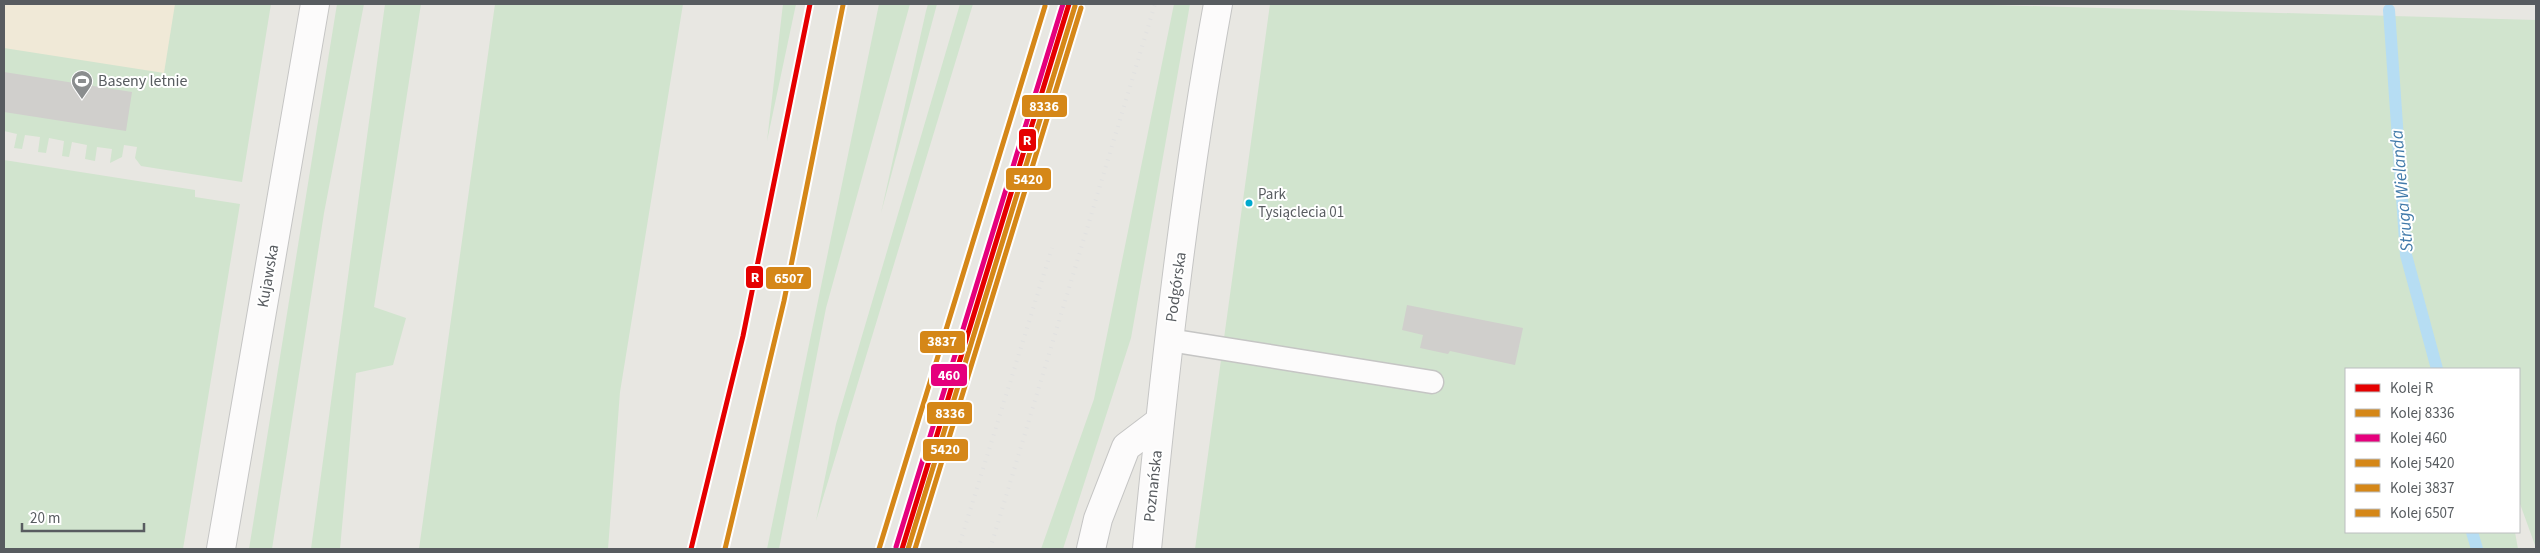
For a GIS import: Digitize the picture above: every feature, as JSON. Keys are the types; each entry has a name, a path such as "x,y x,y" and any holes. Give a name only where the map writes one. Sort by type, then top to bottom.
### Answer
{"street":[{"name":"Kujawska","path":"221,549 315,4"},
{"name":"Podgórska","path":"1159,422 1196,139 1218,4"},
{"path":"1091,549 1098,519 1126,447 1159,422"},
{"name":"Poznańska","path":"1147,549 1159,422"}],"lane":[{"path":"1169,340 1432,382"}],"green space":[{"path":"4,4 271,4 242,182 141,166 135,158 137,147 124,145 122,157 110,163 112,149 97,147 95,161 85,159 87,145 72,142 69,157 62,156 64,141 49,138 46,153 38,152 40,137 25,135 22,149 14,148 17,134 4,131"},
{"path":"337,4 364,4 324,213 272,549 249,549"},
{"path":"385,4 421,4 374,307 406,318 393,365 356,373 340,549 311,549"},
{"path":"495,4 683,4 620,392 608,549 419,549"},
{"path":"783,4 796,4 767,141"},
{"path":"879,4 910,4 826,308 779,549 767,549"},
{"path":"928,4 937,4 881,213 926,11"},
{"path":"960,4 973,4 816,521 836,424"},
{"path":"1174,4 1190,4 1131,338 1063,549 1041,549 1094,399"},
{"path":"1270,4 1957,4 2536,20 2536,548 2520,504 2520,368 2345,368 2345,533 2515,533 2518,549 1195,549"},
{"path":"4,160 195,190 195,197 240,204 183,549 4,549"}],"sand":[{"path":"4,4 175,4 164,73 4,48"}],"building":[{"path":"4,72 132,92 126,131 4,112"},
{"path":"1407,305 1523,328 1515,365 1450,351 1448,354 1420,348 1423,335 1402,330"}],"waterway":[{"name":"Struga Wielanda","path":"2389,10 2406,255 2437,368"},
{"name":"Struga Wielanda","path":"2472,533 2477,549"}],"railway":[{"path":"990,549 1155,4"},
{"path":"958,549 1052,248"}],"rail line":[{"name":"R","path":"691,549 743,336 810,4"},
{"name":"460","path":"896,547 1063,4"},
{"name":"R","path":"902,549 1069,4"},
{"name":"6507","path":"725,549 784,301 843,5"},
{"name":"3837","path":"879,549 1045,6"},
{"name":"8336","path":"908,549 1075,6"},
{"name":"5420","path":"915,549 1081,8"}],"place":[{"name":"Baseny letnie","path":"82,100"},
{"name":"Park Tysiąclecia 01","path":"1249,203"}]}
